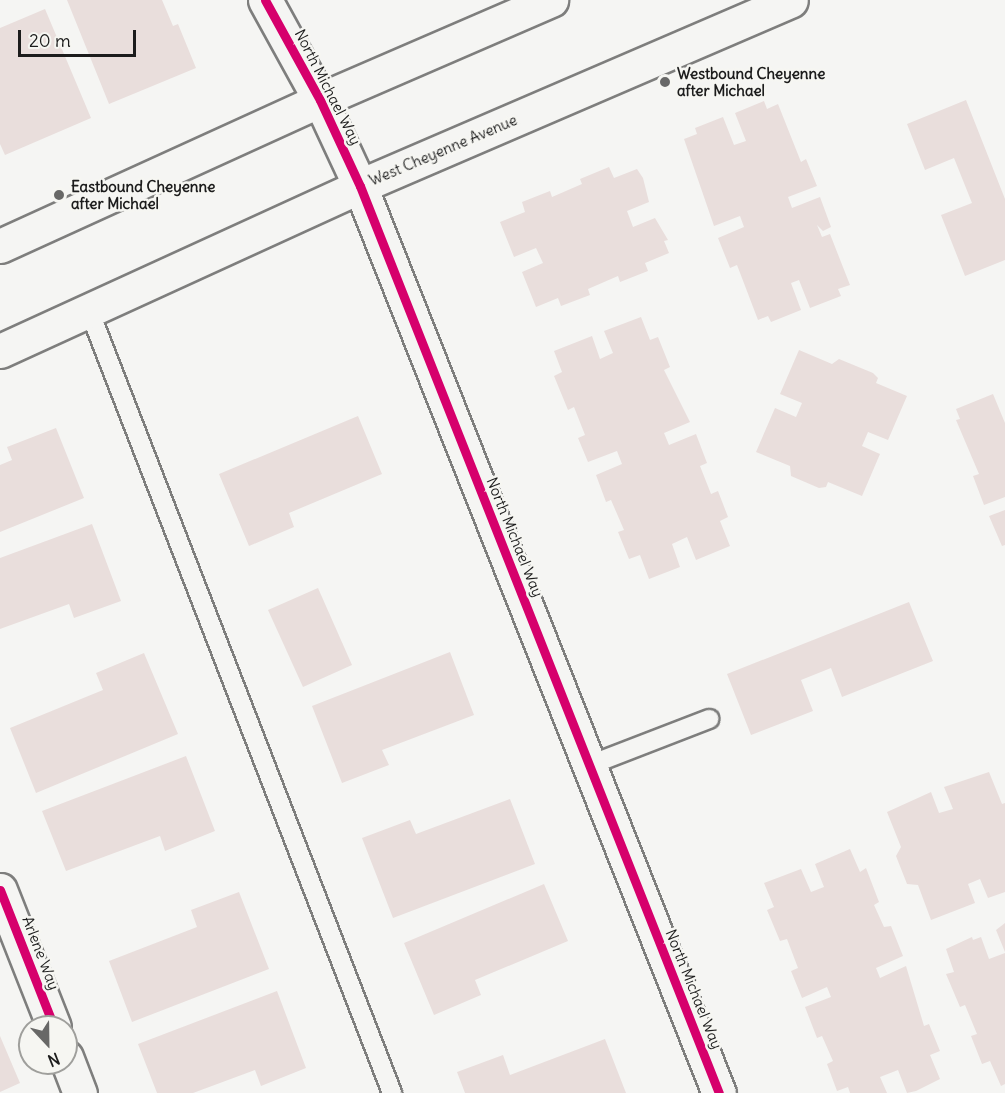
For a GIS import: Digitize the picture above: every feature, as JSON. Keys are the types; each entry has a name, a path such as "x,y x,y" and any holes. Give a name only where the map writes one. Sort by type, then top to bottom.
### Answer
{"main road":[{"name":"North Michael Way","path":"265,0 320,100 360,186 719,1093"},
{"path":"0,246 320,100 551,0"},
{"name":"West Cheyenne Avenue","path":"0,351 360,186 791,0"},
{"name":"Arlene Way","path":"0,890 49,1015"},
{"path":"73,1075 80,1093"}],"lane":[{"path":"89,310 392,1093"},
{"path":"590,765 709,718"}],"building":[{"path":"67,0 162,0 173,26 178,24 196,68 109,104"},
{"path":"45,9 91,118 5,155 0,144 0,28"},
{"path":"966,100 1005,199 1005,260 965,276 941,215 972,203 954,158 925,170 907,124"},
{"path":"764,101 767,109 778,104 801,162 806,159 817,186 788,197 792,208 820,197 831,227 823,231 817,225 822,237 830,234 850,285 838,289 841,296 810,308 799,280 791,283 801,310 771,322 768,316 758,320 737,265 730,268 718,238 744,227 740,216 714,226 684,139 697,134 695,128 723,117 734,145 746,141 735,113"},
{"path":"609,167 614,178 637,169 643,178 649,202 627,211 633,227 655,218 668,240 664,241 669,253 645,263 648,271 620,282 618,276 588,289 590,295 561,306 558,298 536,307 522,272 543,263 536,248 514,257 500,222 525,212 522,202 550,191 552,197 582,184 580,179"},
{"path":"641,317 650,340 658,337 670,367 664,370 690,422 664,433 669,445 696,434 707,463 700,466 711,494 718,491 728,517 720,521 730,546 696,560 687,537 672,544 680,567 649,579 640,555 629,559 618,532 624,530 611,500 606,502 596,475 622,464 617,451 588,462 578,438 585,435 574,407 568,410 554,376 562,372 554,351 592,336 600,359 613,353 604,331"},
{"path":"799,350 832,364 839,359 873,373 878,378 876,383 907,396 888,440 868,432 862,446 880,454 862,496 828,482 826,487 819,488 791,476 790,466 756,452 775,408 796,417 802,403 780,394"},
{"path":"993,394 1005,423 1005,497 984,505 973,476 979,474 956,420 960,419 956,409"},
{"path":"358,416 382,474 289,513 294,527 249,546 219,474"},
{"path":"56,428 84,498 0,532 0,465 12,460 7,447"},
{"path":"1005,510 1005,545 1002,546 989,516"},
{"path":"92,524 121,601 74,618 69,604 0,629 0,558"},
{"path":"318,588 352,665 303,687 268,610"},
{"path":"909,602 933,661 842,697 831,668 801,680 813,711 751,735 727,674"},
{"path":"450,652 474,715 382,750 389,765 342,783 312,706"},
{"path":"144,653 178,734 36,793 10,728 103,690 96,673"},
{"path":"186,756 215,831 165,851 160,836 66,871 42,811"},
{"path":"989,772 1002,804 1005,803 1005,892 988,898 980,879 968,884 975,903 931,920 918,885 907,884 896,856 901,847 887,812 931,792 939,813 953,809 944,787"},
{"path":"510,799 535,864 393,918 362,838 410,820 416,834"},
{"path":"850,849 860,872 866,868 879,902 874,905 884,927 891,926 903,956 876,968 880,978 906,966 924,1026 929,1024 940,1051 930,1055 940,1079 916,1091 907,1093 898,1070 880,1077 887,1093 850,1093 848,1087 837,1091 827,1064 833,1061 822,1036 817,1038 805,1007 831,997 827,987 802,998 791,971 798,968 787,939 780,941 767,910 774,907 764,883 801,869 811,892 824,887 815,864"},
{"path":"544,884 568,941 475,980 481,995 434,1015 404,943"},
{"path":"239,892 269,969 132,1022 109,961 197,927 191,910"},
{"path":"1005,923 1005,952 996,930"},
{"path":"972,937 973,940 981,937 989,959 1005,953 1005,1084 1001,1086 990,1061 982,1064 971,1036 977,1034 965,1005 960,1007 946,974 954,972 946,949"},
{"path":"277,991 306,1068 261,1086 255,1070 193,1093 157,1093 138,1044"},
{"path":"0,1036 20,1083 0,1092"},
{"path":"605,1039 626,1093 465,1093 457,1072 503,1055 510,1075"}],"cycle path":[{"path":"265,0 320,100 360,186 719,1093"},
{"path":"0,890 49,1015"}],"place":[{"name":"Westbound Cheyenne after Michael","path":"665,82"},
{"name":"Eastbound Cheyenne after Michael","path":"59,195"}]}
